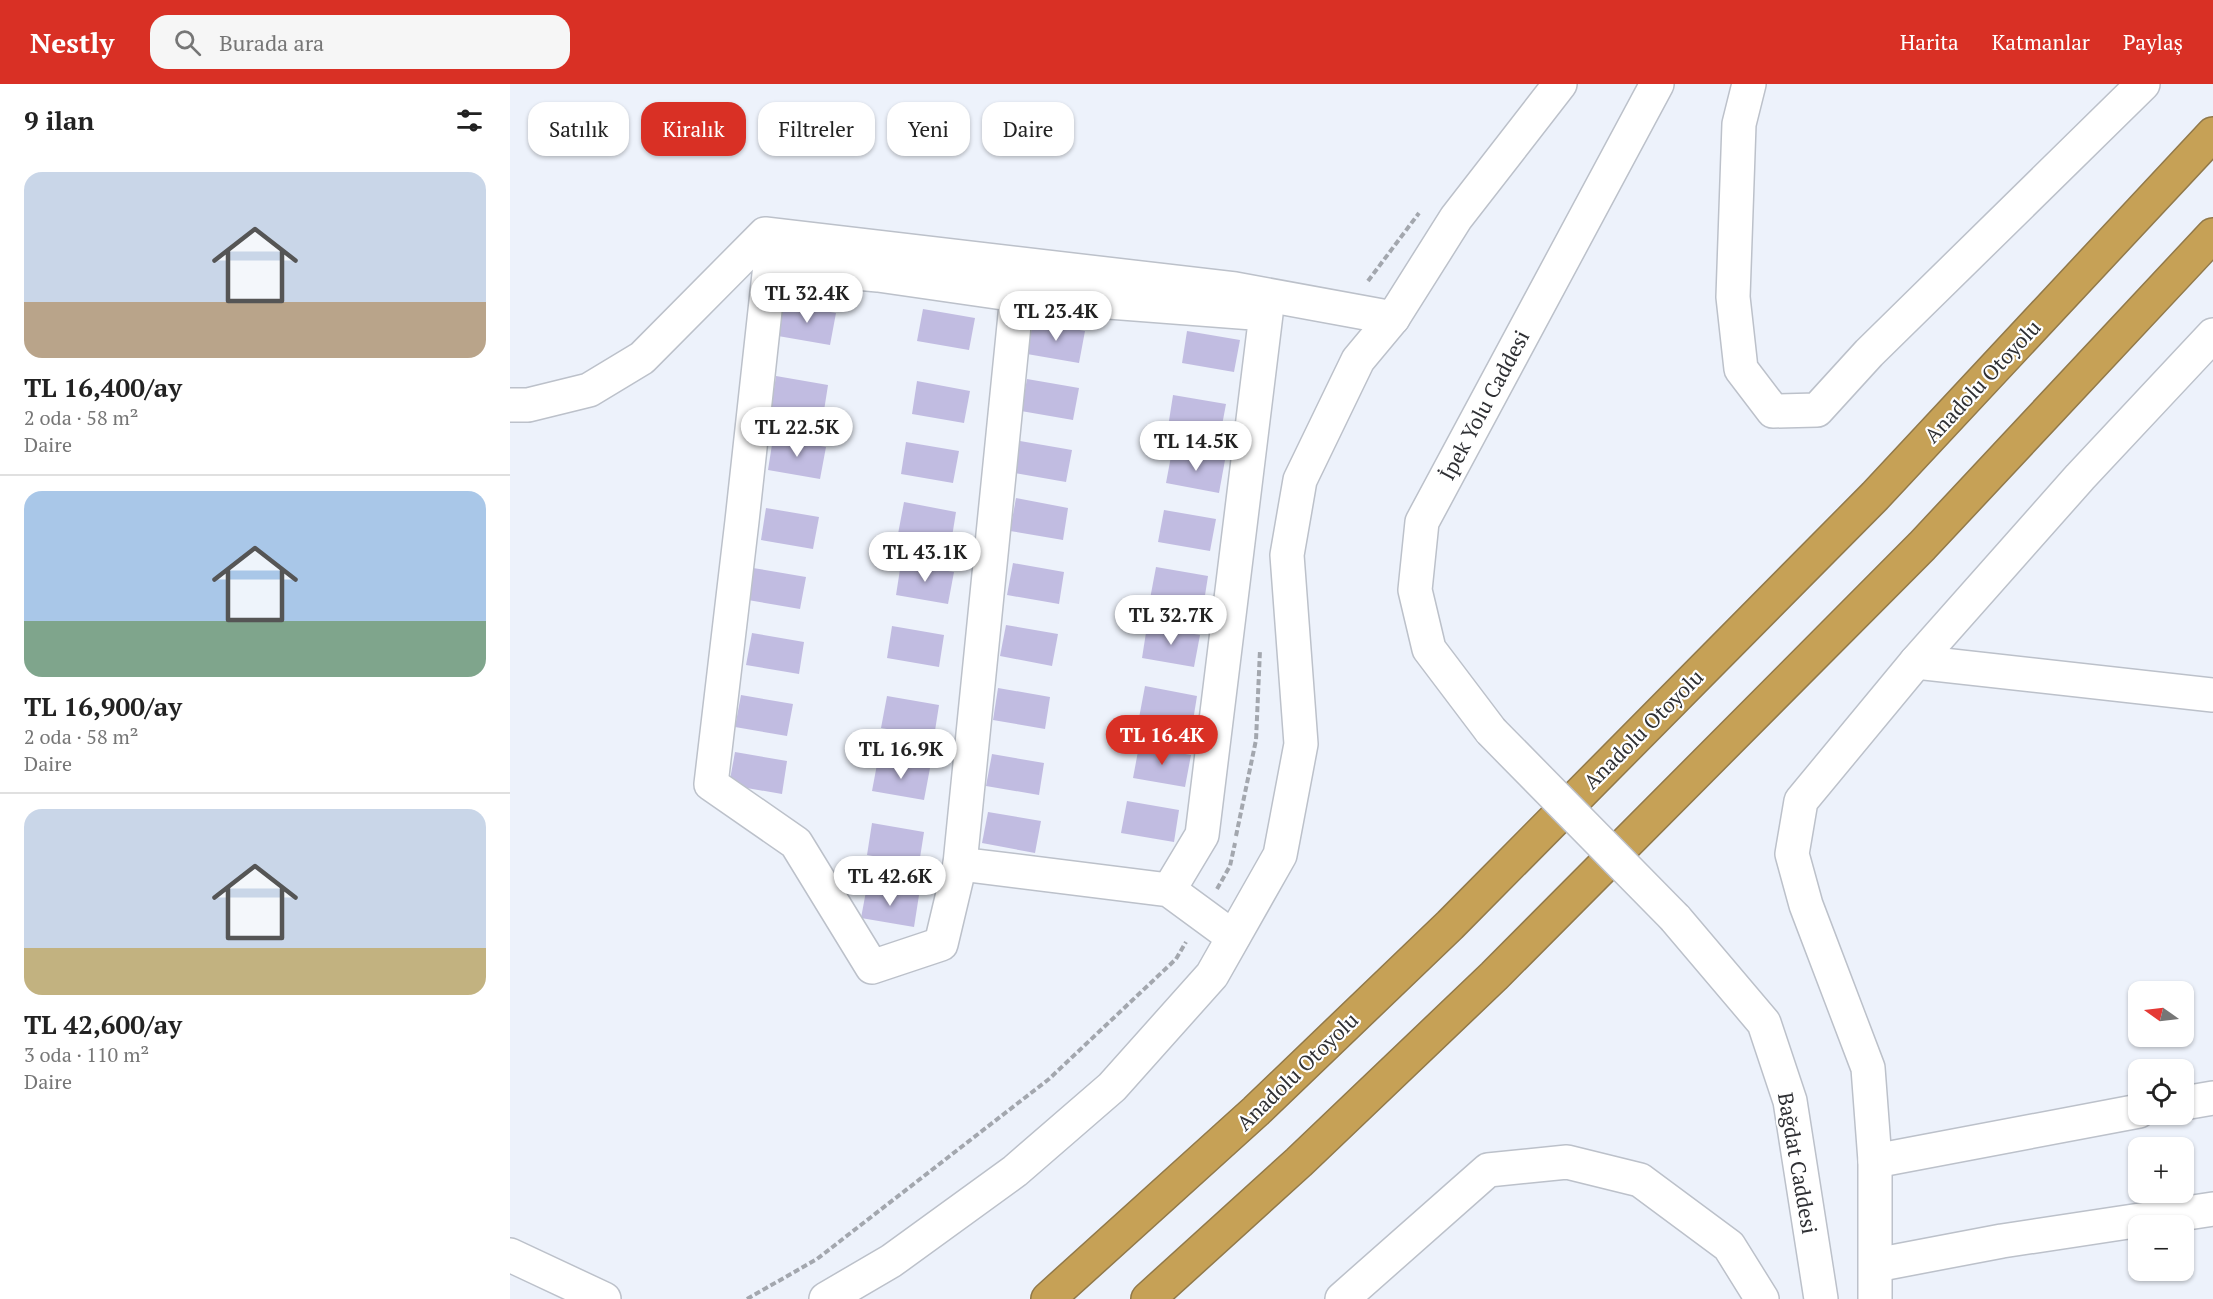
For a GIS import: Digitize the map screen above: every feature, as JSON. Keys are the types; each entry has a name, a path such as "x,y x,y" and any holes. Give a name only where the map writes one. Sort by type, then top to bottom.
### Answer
{"highway":[{"name":"Anadolu Otoyolu","path":"1048,1299 1256,1111 1450,925 1875,496 2213,134"},
{"path":"1148,1299 1299,1162 1494,976 1922,546 2213,235"}],"street":[{"path":"826,1299 891,1261 1015,1171 1112,1087 1212,975 1280,855 1301,744 1287,555 1300,480 1358,360 1393,318 1456,218 1560,84"},
{"name":"İpek Yolu Caddesi","path":"1657,84 1422,522 1415,590 1429,650 1491,731 1675,918"},
{"path":"1749,84 1739,124 1732,297 1741,369 1773,411 1817,410 1869,353 2143,84"},
{"path":"510,405 528,405 589,390 642,358 765,234 1235,289 1393,318"},
{"path":"1017,295 960,864 941,944 872,968 796,843 711,784 770,265 878,276 1017,295 1266,314 1202,835 1169,890"},
{"path":"1875,1299 1875,1161 1868,1068 1806,905 1792,854 1801,801 1916,662 2080,477 2213,335"},
{"path":"1916,662 2213,695"},
{"path":"960,864 1169,890 1233,937"},
{"name":"Bağdat Caddesi","path":"1675,918 1764,1023 1790,1101 1821,1299"},
{"path":"2194,1101 2213,1098"},
{"path":"1875,1161 2128,1113"},
{"path":"1342,1299 1488,1170 1567,1162 1640,1180 1729,1246 1762,1299"},
{"path":"1876,1265 2002,1241 2213,1209"},
{"path":"510,1255 604,1299"}],"path":[{"path":"747,1299 817,1259 1049,1079 1176,959"}],"building":[{"path":"784,304 836,313 830,345 778,336"},
{"path":"923,309 975,318 969,350 917,341"},
{"path":"1033,322 1085,331 1079,363 1027,354"},
{"path":"1187,331 1240,340 1234,372 1182,363"},
{"path":"776,376 828,385 823,417 771,408"},
{"path":"1027,379 1079,388 1073,420 1021,411"},
{"path":"917,381 970,391 964,423 912,414"},
{"path":"1173,395 1226,404 1220,436 1168,427"},
{"path":"773,438 826,447 820,479 768,470"},
{"path":"1020,441 1072,450 1066,482 1014,473"},
{"path":"906,442 959,451 953,483 901,474"},
{"path":"1172,451 1225,460 1219,493 1166,483"},
{"path":"1016,498 1068,508 1063,540 1010,531"},
{"path":"904,502 956,512 951,543 898,534"},
{"path":"766,508 819,517 813,549 761,540"},
{"path":"1164,510 1216,519 1210,551 1158,542"},
{"path":"901,563 954,572 948,604 896,595"},
{"path":"1013,563 1064,572 1059,604 1007,595"},
{"path":"1156,567 1208,576 1203,608 1150,599"},
{"path":"753,568 806,577 800,609 748,600"},
{"path":"1006,625 1058,634 1052,666 1000,656"},
{"path":"892,626 944,635 939,667 887,658"},
{"path":"1147,626 1200,635 1194,667 1142,658"},
{"path":"752,633 804,642 799,674 746,665"},
{"path":"1145,686 1197,696 1192,727 1139,718"},
{"path":"998,688 1050,697 1045,729 993,720"},
{"path":"741,695 793,704 787,736 735,727"},
{"path":"887,696 939,705 934,737 881,728"},
{"path":"1139,746 1191,755 1185,787 1133,778"},
{"path":"735,752 787,761 782,794 729,785"},
{"path":"992,754 1044,763 1039,795 986,786"},
{"path":"878,759 930,768 924,800 872,791"},
{"path":"1127,801 1179,810 1174,842 1121,833"},
{"path":"988,812 1041,821 1035,853 982,843"},
{"path":"872,823 924,832 919,864 867,855"},
{"path":"867,886 919,895 914,927 861,918"}]}
